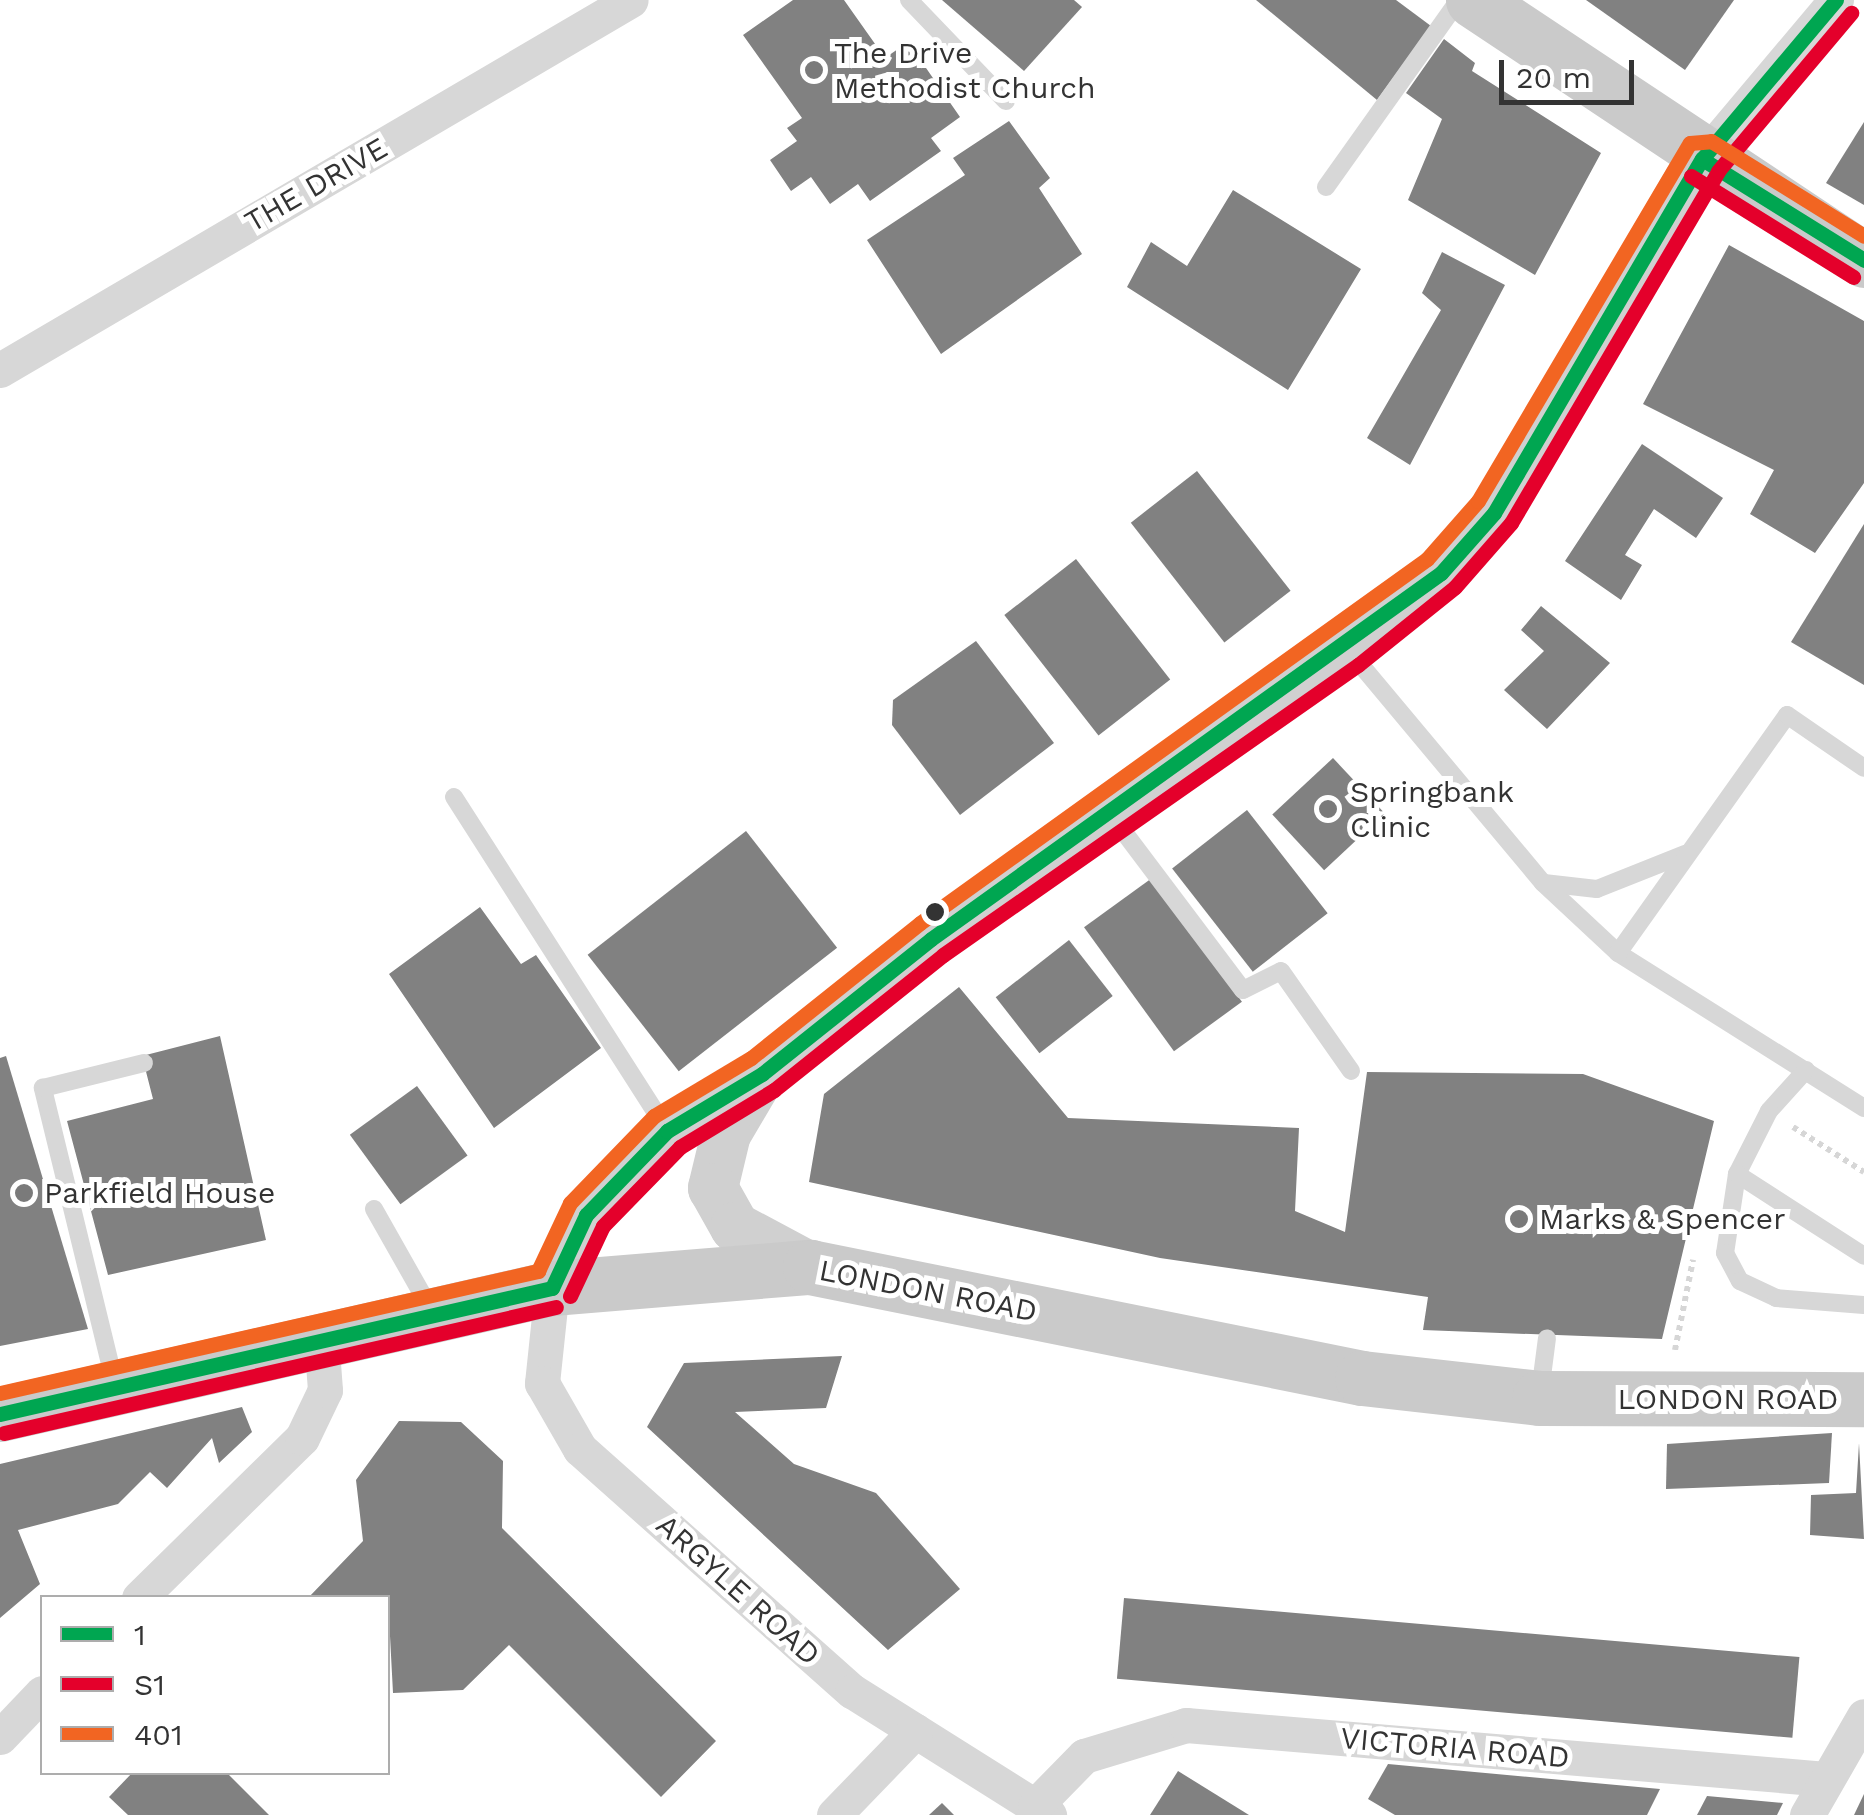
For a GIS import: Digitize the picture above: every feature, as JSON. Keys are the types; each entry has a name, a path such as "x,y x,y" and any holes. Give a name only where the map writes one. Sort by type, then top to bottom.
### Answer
{"main road":[{"path":"1473,0 1702,159 1861,252"},
{"name":"LONDON ROAD","path":"0,1414 321,1337 552,1288 810,1268 1362,1378 1539,1398 1864,1399"}],"street":[{"name":"THE DRIVE","path":"0,370 631,0"},
{"path":"552,1288 586,1215 667,1130 762,1074 930,939 1347,649 1441,573 1494,513 1702,159 1836,0"},
{"path":"762,1074 726,1134 714,1188 736,1227 810,1268"},
{"name":"ARGYLE ROAD","path":"552,1288 538,1360 562,1428 852,1691 1042,1810"},
{"path":"142,1595 302,1438 326,1390 321,1337"},
{"path":"0,1737 40,1695"},
{"path":"1807,1815 1864,1716"},
{"name":"VICTORIA ROAD","path":"1042,1810 1084,1756 1186,1726 1826,1780"},
{"path":"834,1815 915,1731"}],"lane":[{"path":"908,0 1006,100"},
{"path":"1326,187 1458,0"},
{"path":"1347,649 1543,883 1618,953 1864,1108"},
{"path":"1618,953 1787,714 1864,768"},
{"path":"454,797 667,1130"},
{"path":"1110,814 1243,990 1281,971 1351,1072"},
{"path":"1543,883 1598,889 1690,852"},
{"path":"116,1386 42,1088 144,1064"},
{"path":"1806,1070 1769,1111 1737,1174 1724,1253 1740,1281 1776,1298 1864,1306"},
{"path":"1737,1174 1864,1256"},
{"path":"374,1209 432,1313"},
{"path":"1539,1398 1546,1338"}],"path":[{"path":"1769,1111 1864,1172"}],"building":[{"path":"793,0 844,0 885,58 908,42 960,117 931,138 941,151 870,201 858,184 830,204 811,177 791,191 770,160 797,141 787,128 802,118 743,35"},
{"path":"942,0 1074,0 1082,7 1024,71"},
{"path":"1256,0 1396,0 1431,26 1377,100"},
{"path":"1586,0 1734,0 1685,70"},
{"path":"1444,39 1475,63 1472,71 1601,153 1535,275 1408,200 1442,119 1406,93"},
{"path":"1009,121 1050,178 1039,188 1082,254 941,354 867,240 965,175 953,158"},
{"path":"1864,122 1864,205 1826,183"},
{"path":"1233,190 1361,269 1288,390 1127,287 1151,242 1187,266"},
{"path":"1729,245 1864,321 1864,483 1815,553 1750,514 1774,470 1643,404"},
{"path":"1442,252 1505,285 1410,465 1367,438 1441,310 1422,293"},
{"path":"1642,444 1723,498 1696,538 1654,509 1625,555 1642,565 1621,600 1565,561"},
{"path":"1197,471 1291,591 1224,642 1131,523"},
{"path":"1864,524 1864,685 1791,642"},
{"path":"1076,559 1170,680 1098,736 1004,615"},
{"path":"1541,606 1610,663 1547,729 1504,690 1544,651 1521,630"},
{"path":"976,641 1054,743 960,815 892,725 893,700"},
{"path":"1333,758 1385,814 1324,870 1272,815"},
{"path":"1247,810 1328,913 1253,972 1172,868"},
{"path":"746,831 837,948 679,1071 588,955"},
{"path":"1152,878 1242,1002 1174,1051 1084,927"},
{"path":"480,907 521,964 536,955 601,1048 494,1128 389,974"},
{"path":"1069,940 1113,996 1039,1053 996,997"},
{"path":"959,987 1068,1118 1299,1128 1295,1211 1345,1232 1367,1072 1583,1074 1714,1121 1662,1339 1423,1330 1428,1297 1160,1258 809,1182 824,1094"},
{"path":"220,1036 266,1240 108,1275 67,1121 153,1099 142,1056"},
{"name":"Parkfield House","path":"6,1056 88,1329 0,1346 0,1058"},
{"path":"417,1086 468,1156 400,1204 350,1135"},
{"path":"842,1356 826,1408 735,1412 794,1464 876,1493 960,1589 888,1650 647,1427 684,1363"},
{"path":"242,1407 252,1432 219,1463 212,1438 167,1488 150,1472 118,1504 18,1530 40,1584 0,1618 0,1464"},
{"path":"399,1421 461,1422 503,1461 502,1528 716,1741 661,1797 509,1645 463,1690 393,1693 390,1595 311,1595 363,1541 356,1480"},
{"path":"1832,1433 1829,1483 1666,1489 1667,1444"},
{"path":"1859,1443 1864,1539 1810,1535 1811,1495 1856,1493"},
{"path":"1124,1598 1799,1657 1792,1738 1117,1679"},
{"path":"1388,1764 1660,1789 1647,1815 1395,1815 1368,1799"},
{"path":"1178,1771 1249,1815 1150,1815"},
{"path":"130,1775 229,1775 269,1815 128,1815 109,1797"},
{"path":"1864,1794 1864,1815 1854,1815"},
{"path":"1707,1796 1783,1803 1777,1815 1697,1815"},
{"path":"942,1803 954,1815 929,1815"}],"transit line":[{"name":"1","path":"552,1288 586,1215 667,1131 762,1074 931,939 1441,573 1494,513 1702,159 1836,0"},
{"name":"S1","path":"570,1296 603,1226 680,1147 774,1090 943,955 1358,665 1455,587 1511,523 1718,171 1851,13"},
{"name":"401","path":"0,1393 538,1271 570,1203 654,1116 751,1058 920,923 1427,559 1478,501 1690,143 1711,141 1864,236"},
{"name":"1","path":"1702,159 1864,260"},
{"name":"S1","path":"1691,176 1853,277"},
{"name":"1","path":"0,1414 552,1288"},
{"name":"S1","path":"4,1433 556,1307"}],"place":[{"name":"The Drive Methodist Church","path":"814,70"},
{"name":"Springbank Clinic","path":"1328,809"},
{"name":"Parkfield House","path":"24,1193"},
{"name":"Marks & Spencer","path":"1519,1219"}]}
